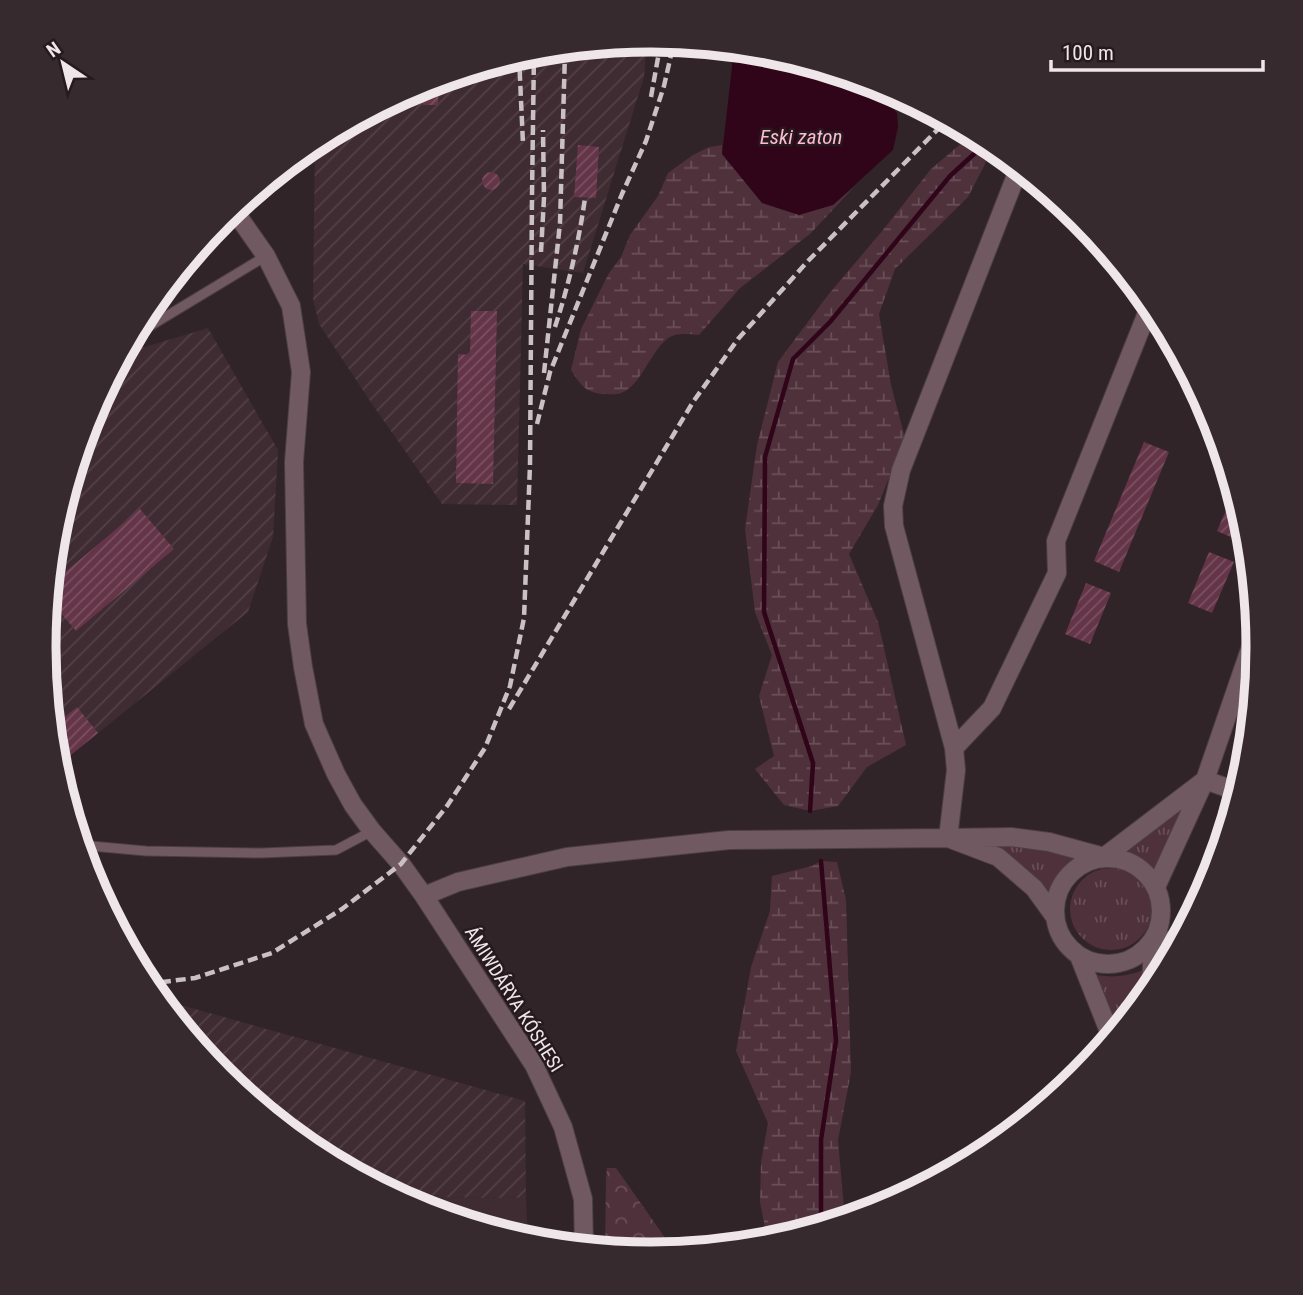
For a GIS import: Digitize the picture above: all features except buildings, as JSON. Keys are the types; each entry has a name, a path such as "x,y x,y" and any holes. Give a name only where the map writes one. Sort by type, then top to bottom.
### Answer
{"street":[{"path":"948,838 956,770 954,748 894,526 893,506 901,470 1016,176"},
{"name":"ÁMIWDÁRYA KÓSHESI","path":"240,219 266,256 291,306 301,372 294,462 297,624 314,724 336,775 353,805 424,896 534,1065 563,1127 583,1199 584,1238"},
{"path":"954,748 992,708 1057,573 1056,541 1146,316"},
{"path":"1156,887 1205,780 1246,662"},
{"path":"1205,780 1229,788"},
{"path":"424,896 458,882 567,857 729,840 1010,837 1049,842 1104,857 1119,859 1134,864 1146,874 1156,887 1160,900 1159,928 1142,953 1111,965 1094,963 1079,956 1067,946 1059,933 1055,917 1056,900 1062,885 1073,872 1087,862 1104,857 1205,780"},
{"path":"948,838 998,856 1034,888 1055,917"},
{"path":"1153,940 1169,941"},
{"path":"1152,969 1153,940"},
{"path":"1079,956 1108,1029"}],"lane":[{"path":"152,325 266,256"},
{"path":"91,846 159,851 261,853 336,850 372,831"}],"shaded area":[{"path":"646,52 644,77 583,273 523,264 517,505 442,504 319,324 313,299 315,157 388,114 460,84 535,64"},
{"path":"208,328 278,450 273,537 248,612 67,758 56,648 68,531 88,456 118,384 136,349"},
{"path":"175,1004 525,1101 526,1198 425,1197 354,1163 289,1120 259,1095 204,1040"},
{"path":"425,1197 526,1198 527,1229 460,1211"}],"green space":[{"path":"964,141 987,157 968,197 895,269 879,314 891,385 905,438 878,505 849,554 878,622 906,745 867,767 838,806 810,811 784,805 755,769 774,756 759,696 772,655 755,612 745,529 757,445 778,362 828,295 931,169"},
{"path":"722,145 722,154 833,205 854,187 811,233 740,288 699,335 678,334 667,339 634,383 619,394 588,390 571,370 581,329 609,273 621,257 630,235 658,196 668,173 693,155 709,147"},
{"path":"1188,803 1155,875 1139,861 1120,852"},
{"path":"995,846 1024,847 1079,857 1061,873 1049,895 1025,867"},
{"path":"821,861 837,862 846,900 851,1072 838,1140 844,1211 766,1231 760,1202 761,1162 768,1123 736,1051 751,967 770,911 772,876 812,866"},
{"path":"1111,868 1127,871 1140,880 1149,893 1152,909 1149,925 1140,938 1127,947 1111,950 1095,947 1082,938 1073,925 1070,909 1073,893 1082,880 1095,871"},
{"path":"1144,970 1143,983 1115,1021 1096,975 1132,974"},
{"path":"607,1168 616,1168 668,1242 605,1240"}],"water":[{"name":"Eski zaton","path":"732,58 768,64 843,84 887,102 897,113 898,127 893,150 833,205 799,215 762,203 722,154"}],"waterway":[{"path":"810,811 813,763 764,612 765,457 793,359 830,322 950,176 978,150"},
{"path":"821,861 836,1041 821,1140 821,1217"}],"railway":[{"path":"651,97 659,52"},
{"path":"537,424 550,372 646,141 671,53"},
{"path":"544,373 560,223 565,59"},
{"path":"160,982 195,978 272,953 342,909 401,864 447,806 485,748 510,686 524,618 530,465 534,64"},
{"path":"520,68 523,144"},
{"path":"509,709 693,402 738,339 808,261 940,127"},
{"path":"541,252 544,198 543,130"},
{"path":"555,327 573,262 585,198"}]}
